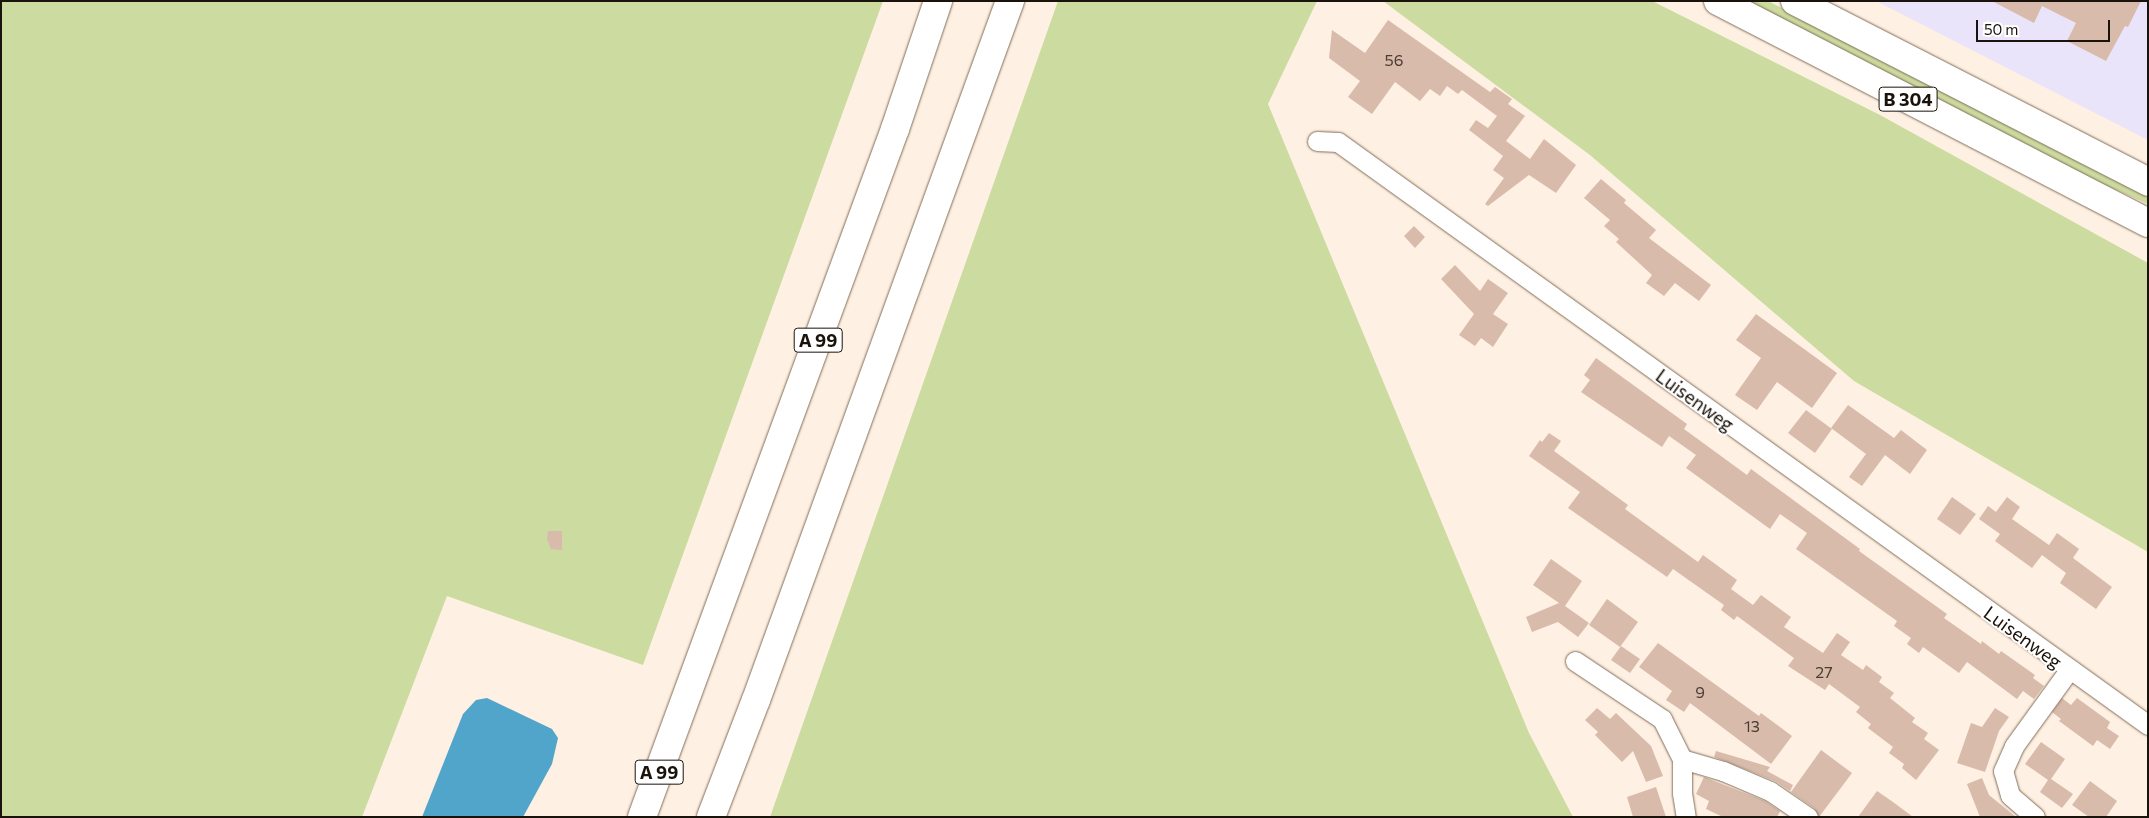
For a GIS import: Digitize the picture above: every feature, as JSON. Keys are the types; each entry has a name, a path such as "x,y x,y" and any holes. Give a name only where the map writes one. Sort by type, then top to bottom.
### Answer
{"main road":[{"name":"A 99","path":"642,817 891,138 938,1"},
{"path":"711,817 760,691 1010,1"},
{"name":"B 304","path":"1718,1 2148,223"},
{"name":"B 304","path":"1795,1 2148,182"}],"street":[{"name":"Luisenweg","path":"1317,141 1338,142 2069,670 2148,725"},
{"path":"1575,661 1662,720 1682,758 1682,792 1686,817"},
{"name":"Luisenweg","path":"2035,817 2010,795 2002,771 2014,746 2069,670"},
{"path":"1682,758 1723,771 1770,791 1808,817"}],"shaded area":[{"path":"1876,1 2148,1 2148,140"}],"green space":[{"path":"1,1 883,1 643,665 447,596 362,817 1,817"},
{"path":"1058,1 1317,1 1268,104 1529,733 1573,817 770,817"},
{"path":"1383,1 1652,1 1880,115 2148,263 2148,552 1854,381 1590,155"},
{"path":"1744,1 1768,1 2148,196 2148,204 2062,166"}],"water":[{"path":"487,698 552,729 558,738 552,764 523,817 422,817 463,714 476,700"}],"building":[{"path":"1992,1 2141,1 2128,27 2125,26 2106,61 2067,41 2076,23 2042,6 2034,23"},
{"path":"1388,20 1490,92 1495,87 1512,99 1508,104 1525,116 1506,141 1530,159 1544,139 1576,165 1556,193 1529,175 1488,206 1485,204 1504,178 1493,170 1503,156 1469,130 1476,120 1488,128 1497,116 1462,90 1458,94 1447,86 1440,96 1430,89 1420,101 1395,82 1372,114 1348,97 1360,81 1329,58 1332,30 1365,53"},
{"path":"1601,179 1626,200 1624,203 1656,230 1649,238 1711,285 1699,301 1675,283 1664,296 1646,283 1652,275 1616,242 1619,239 1604,226 1610,220 1584,198"},
{"path":"1414,226 1425,237 1415,248 1404,236"},
{"path":"1455,265 1480,291 1488,279 1508,293 1493,314 1508,324 1493,347 1481,338 1475,346 1459,335 1474,314 1441,279"},
{"path":"1756,314 1837,373 1812,408 1777,382 1757,410 1735,395 1761,358 1736,340"},
{"path":"1596,358 1687,424 1684,429 1747,475 1751,469 1860,549 1859,551 1947,614 1944,618 1981,644 1982,641 1999,654 2001,651 2035,675 2033,678 2044,686 2034,699 2023,691 2017,699 1967,662 1959,673 1923,647 1919,653 1907,644 1911,638 1894,626 1897,621 1796,549 1807,533 1780,514 1770,529 1686,468 1696,455 1669,436 1662,447 1581,392 1590,380 1584,375"},
{"path":"1848,405 1894,438 1901,430 1927,450 1910,474 1885,455 1862,486 1849,477 1866,454 1831,428"},
{"path":"1806,410 1832,429 1815,453 1788,433"},
{"path":"1549,433 1561,441 1554,451 1628,505 1625,509 1698,562 1703,555 1737,580 1731,589 1753,605 1761,595 1791,617 1784,627 1823,653 1837,633 1850,642 1841,655 1863,670 1866,665 1882,677 1879,682 1894,693 1890,698 1915,718 1912,722 1928,733 1924,739 1939,750 1916,780 1902,768 1904,764 1889,753 1893,747 1868,728 1871,724 1856,712 1860,707 1829,684 1825,690 1788,666 1794,658 1737,616 1734,620 1721,610 1724,605 1673,569 1667,577 1568,508 1580,492 1529,456 1540,440 1542,442"},
{"path":"1952,497 1976,514 1960,535 1937,519"},
{"path":"2007,497 2020,507 2012,519 2049,545 2057,533 2079,549 2073,558 2112,587 2096,609 2060,583 2066,573 2042,555 2032,568 1995,541 2000,534 1979,519 1988,506 1996,512"},
{"path":"548,531 562,531 562,550 551,549 547,539"},
{"path":"1551,559 1582,581 1565,606 1589,623 1578,637 1558,622 1532,632 1526,617 1559,603 1533,585"},
{"path":"1607,599 1638,622 1620,647 1589,625"},
{"path":"1658,643 1759,716 1761,713 1792,736 1771,764 1690,703 1684,712 1666,700 1672,691 1639,667"},
{"path":"1621,646 1640,659 1630,673 1611,660"},
{"path":"2062,698 2071,705 2077,698 2110,722 2107,728 2119,736 2110,749 2097,740 2093,746 2059,721 2061,719 2052,712"},
{"path":"1597,708 1610,719 1616,713 1651,746 1663,776 1646,782 1633,751 1622,762 1595,735 1598,732 1585,720"},
{"path":"1995,708 2009,717 1999,731 1985,772 1957,763 1971,723 1982,727"},
{"path":"2041,742 2065,759 2051,779 2073,794 2062,808 2040,792 2048,780 2025,764"},
{"path":"1821,750 1852,773 1819,817 1814,808 1791,792"},
{"path":"1716,751 1770,767 1767,771 1793,785 1790,791 1775,781 1714,757"},
{"path":"1704,777 1765,801 1780,811 1777,817 1723,817 1706,809 1709,801 1696,794"},
{"path":"1982,778 1989,795 2016,817 1980,817 1967,784"},
{"path":"2090,781 2117,801 2106,817 2089,817 2072,805"},
{"path":"1656,787 1666,817 1633,817 1627,797"},
{"path":"1877,791 1893,802 1913,817 1858,817"}]}
